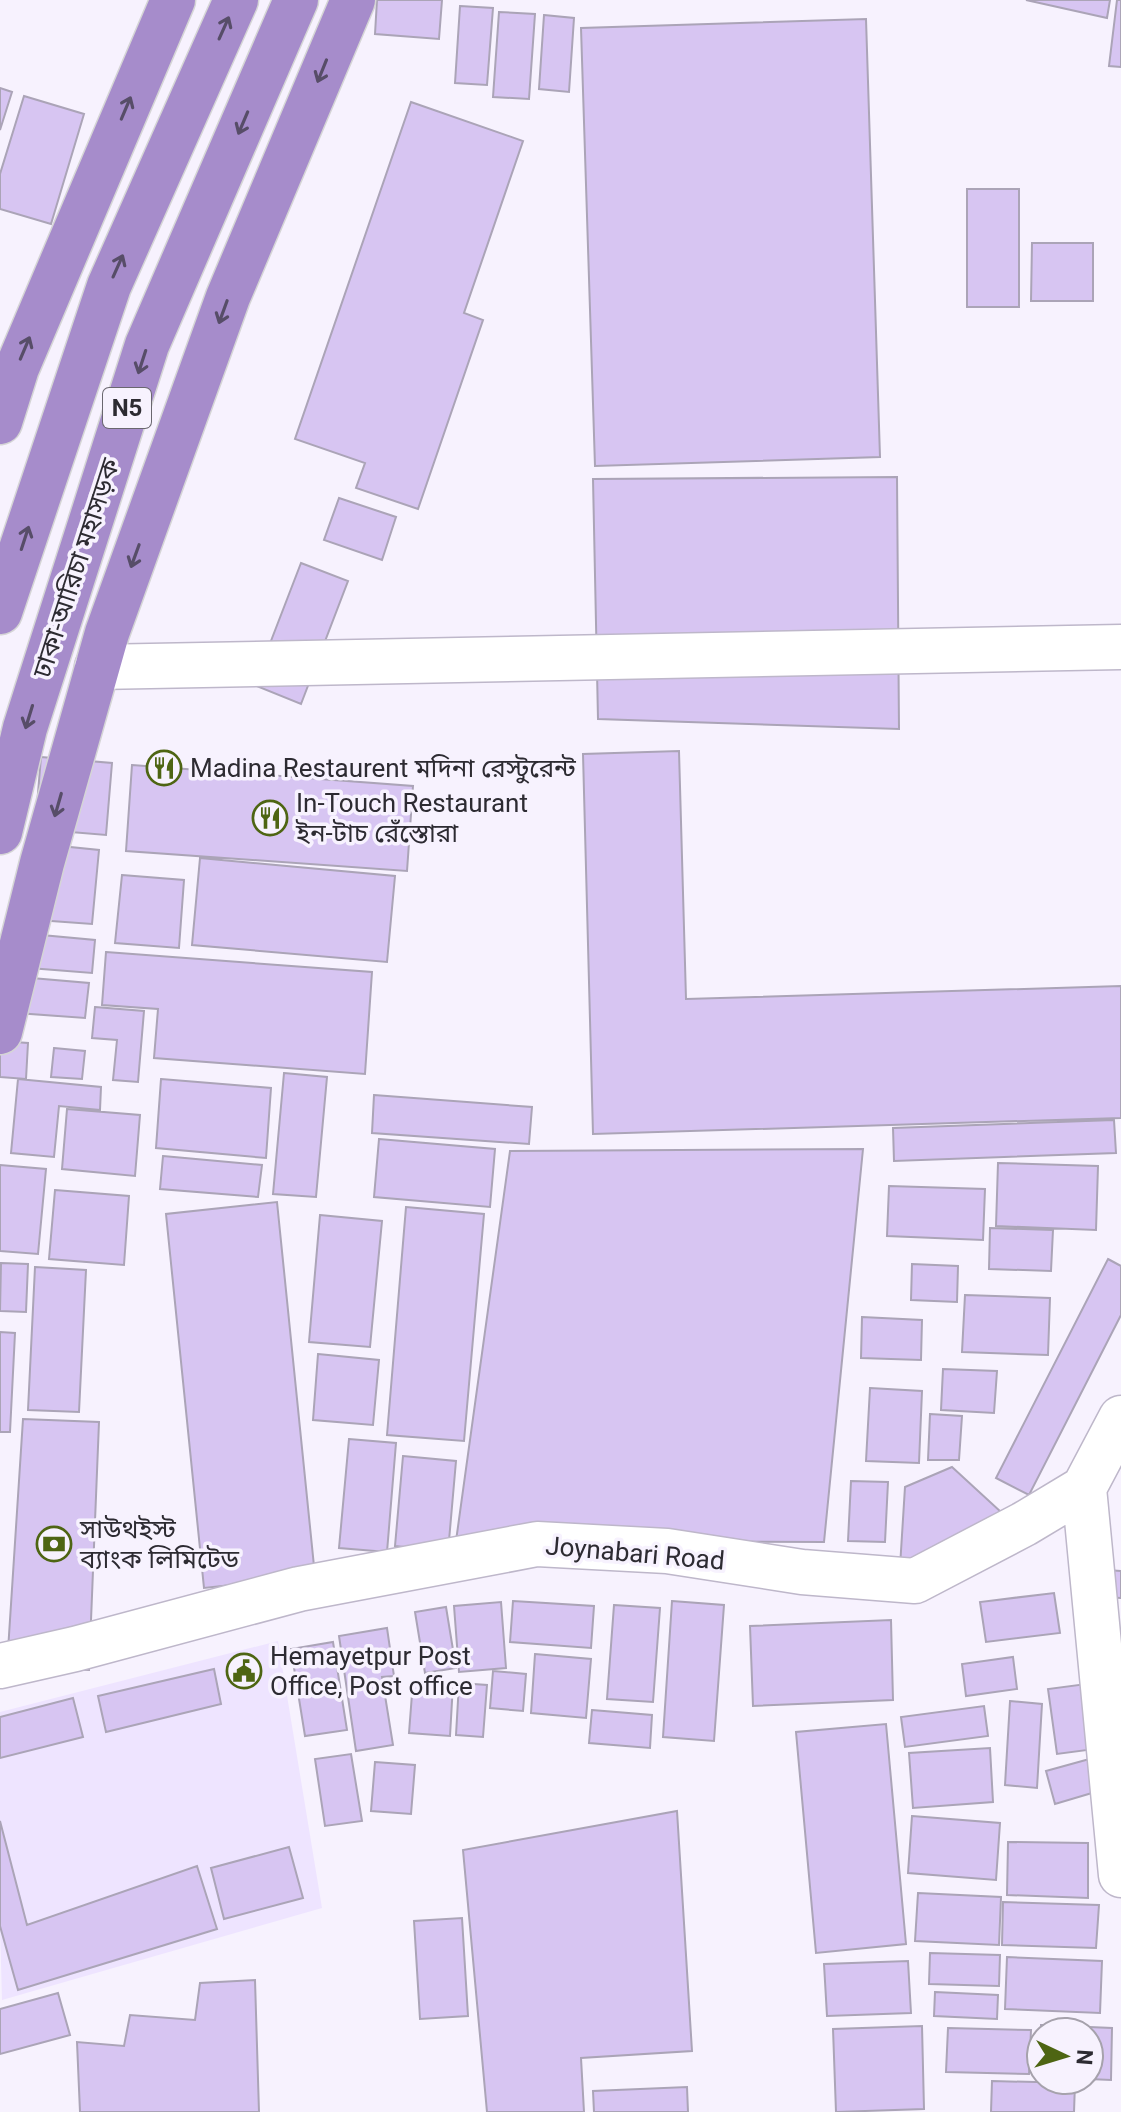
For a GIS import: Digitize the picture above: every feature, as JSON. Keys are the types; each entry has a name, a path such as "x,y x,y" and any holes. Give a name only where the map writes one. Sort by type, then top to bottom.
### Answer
{"highway":[{"path":"0,422 17,368 173,0"},
{"name":"N5","path":"0,612 109,286 236,0"},
{"name":"ঢাকা-আরিচা মহাসড়ক","path":"0,832 25,728 147,345 296,0"},
{"path":"0,1032 42,863 107,633 228,297 353,0"}],"street":[{"path":"97,667 1121,647"},
{"path":"1121,1418 1084,1488 1121,1875"},
{"name":"Joynabari Road","path":"0,1666 299,1589 537,1544 667,1551 802,1572 915,1581 1024,1524 1084,1488"}],"shaded area":[{"path":"278,1641 322,1908 2,2000 0,1926 19,1990 217,1930 197,1867 27,1925 0,1821 0,1758 83,1736 73,1698 0,1717 0,1712","holes":["214,1670 221,1704 105,1731 98,1696","289,1847 303,1898 224,1919 211,1868"]}],"building":[{"path":"377,0 442,0 439,39 375,34"},
{"path":"1026,0 1110,0 1107,18"},
{"path":"1117,0 1121,0 1121,67 1109,66"},
{"path":"460,6 493,8 487,85 455,83"},
{"path":"499,12 535,14 529,99 493,97"},
{"path":"544,15 574,18 569,92 539,89"},
{"path":"866,19 880,457 595,466 581,28"},
{"path":"0,88 12,92 0,130"},
{"path":"24,96 84,114 51,224 0,209 0,174"},
{"path":"411,102 523,141 464,313 483,320 418,509 356,488 365,463 295,439"},
{"path":"967,189 1019,189 1019,307 967,307"},
{"path":"1032,243 1093,243 1093,301 1031,301"},
{"path":"897,477 899,729 598,719 593,479"},
{"path":"339,498 396,517 382,560 324,540"},
{"path":"301,563 348,581 301,704 254,685"},
{"path":"679,751 686,999 1121,986 1121,1118 593,1134 583,754"},
{"path":"41,757 112,763 106,835 35,829"},
{"name":"In-Touch Restaurant ইন-টাচ রেঁস্তোরা","path":"132,765 413,786 407,871 126,851"},
{"path":"31,843 99,850 92,924 24,919"},
{"path":"200,858 395,876 387,962 192,945"},
{"path":"122,875 184,880 179,948 115,943"},
{"path":"20,933 95,940 92,973 17,967"},
{"path":"106,952 372,972 365,1074 154,1058 158,1009 102,1005"},
{"path":"20,977 89,983 85,1018 17,1013"},
{"path":"95,1007 144,1011 138,1082 113,1080 117,1040 92,1038"},
{"path":"0,1041 28,1043 26,1079 0,1077"},
{"path":"54,1048 85,1051 82,1079 51,1077"},
{"path":"284,1073 327,1077 316,1197 273,1194"},
{"path":"18,1079 101,1087 100,1110 59,1106 54,1157 11,1153"},
{"path":"161,1079 271,1088 266,1158 156,1148"},
{"path":"374,1095 532,1107 529,1144 372,1133"},
{"path":"67,1109 140,1115 135,1176 62,1169"},
{"path":"1114,1120 1116,1153 894,1161 893,1128"},
{"path":"379,1139 495,1149 490,1207 374,1197"},
{"path":"863,1149 824,1542 456,1541 510,1151"},
{"path":"163,1156 262,1165 258,1197 160,1189"},
{"path":"998,1163 1098,1166 1096,1230 996,1226"},
{"path":"0,1165 46,1169 38,1254 0,1251"},
{"path":"889,1186 985,1189 983,1240 887,1236"},
{"path":"55,1190 129,1196 124,1265 49,1259"},
{"path":"277,1202 315,1576 204,1588 166,1214"},
{"path":"406,1207 484,1214 464,1441 387,1435"},
{"path":"320,1215 382,1221 370,1347 309,1342"},
{"path":"990,1228 1053,1230 1051,1271 989,1269"},
{"path":"1108,1259 1121,1266 1121,1315 1029,1495 996,1478"},
{"path":"1,1263 28,1264 26,1312 0,1311"},
{"path":"912,1264 958,1266 957,1302 911,1300"},
{"path":"35,1267 86,1270 79,1412 28,1410"},
{"path":"965,1295 1050,1298 1048,1355 962,1352"},
{"path":"862,1317 922,1320 921,1360 861,1358"},
{"path":"0,1332 15,1333 10,1432 0,1432"},
{"path":"318,1354 379,1360 373,1425 313,1420"},
{"path":"943,1369 997,1371 994,1413 941,1410"},
{"path":"870,1388 922,1391 919,1463 866,1461"},
{"path":"930,1414 962,1416 959,1460 928,1460"},
{"name":"সাউথইস্ট ব্যাংক লিমিটেড","path":"23,1419 99,1422 89,1670 7,1666"},
{"path":"349,1439 396,1443 387,1552 339,1548"},
{"path":"403,1456 456,1461 448,1552 395,1546"},
{"path":"952,1467 1001,1512 900,1567 905,1487"},
{"path":"851,1481 888,1482 885,1542 848,1541"},
{"path":"1107,1570 1121,1571 1121,1598 1105,1597"},
{"path":"1054,1593 1060,1633 986,1642 980,1602"},
{"path":"513,1601 594,1606 591,1648 510,1642"},
{"path":"672,1601 724,1605 714,1741 663,1737"},
{"path":"501,1602 506,1668 459,1672 454,1606"},
{"path":"614,1605 660,1608 653,1702 607,1699"},
{"path":"446,1607 456,1668 425,1673 415,1612"},
{"path":"891,1620 893,1700 753,1706 750,1626"},
{"path":"387,1628 394,1676 382,1677 393,1745 356,1751 339,1636"},
{"path":"333,1642 347,1730 305,1736 291,1649"},
{"path":"535,1654 591,1659 586,1718 531,1713"},
{"path":"1013,1657 1017,1689 966,1696 962,1664"},
{"path":"214,1669 221,1704 106,1732 98,1696"},
{"path":"493,1671 526,1674 523,1711 490,1708"},
{"path":"413,1681 453,1684 450,1736 409,1733"},
{"path":"459,1683 487,1685 483,1737 456,1735"},
{"path":"1086,1684 1095,1749 1057,1754 1048,1689"},
{"path":"73,1698 83,1737 0,1758 0,1717"},
{"path":"1010,1701 1042,1704 1037,1788 1005,1785"},
{"path":"984,1706 988,1736 905,1747 901,1717"},
{"path":"592,1710 652,1715 650,1748 589,1743"},
{"path":"886,1724 906,1944 816,1953 796,1732"},
{"path":"990,1748 993,1802 913,1808 909,1753"},
{"path":"351,1754 362,1821 325,1826 315,1759"},
{"path":"1093,1758 1102,1790 1055,1804 1046,1771"},
{"path":"375,1762 415,1765 411,1814 371,1811"},
{"path":"677,1811 692,2051 581,2058 584,2112 487,2112 463,1850"},
{"path":"912,1816 1000,1823 996,1880 908,1873"},
{"path":"0,1821 27,1925 197,1866 217,1929 18,1990 0,1926"},
{"path":"1008,1842 1088,1843 1088,1898 1007,1895"},
{"path":"289,1847 303,1898 224,1919 211,1868"},
{"path":"918,1893 1001,1897 999,1945 915,1941"},
{"path":"1003,1902 1099,1905 1096,1948 1002,1945"},
{"path":"462,1918 468,2016 420,2019 414,1921"},
{"path":"930,1953 1000,1955 999,1986 929,1984"},
{"path":"1007,1957 1102,1961 1100,2013 1005,2009"},
{"path":"908,1961 911,2013 827,2016 824,1964"},
{"path":"255,1980 259,2112 80,2112 77,2042 124,2046 130,2015 195,2020 200,1983"},
{"path":"935,1992 998,1995 997,2019 934,2016"},
{"path":"58,1993 70,2035 0,2054 0,2009"},
{"path":"922,2026 924,2109 836,2112 833,2029"},
{"path":"948,2028 1025,2030 1025,2074 946,2072"},
{"path":"1105,2028 1112,2028 1111,2080 1105,2080"},
{"path":"992,2081 1025,2082 1025,2096 1075,2096 1074,2112 991,2112"},
{"path":"687,2087 688,2112 594,2112 593,2091"}],"place":[{"name":"Madina Restaurent মদিনা রেস্টুরেন্ট","path":"164,768"},
{"name":"In-Touch Restaurant ইন-টাচ রেঁস্তোরা","path":"270,818"},
{"name":"সাউথইস্ট ব্যাংক লিমিটেড","path":"54,1544"},
{"name":"Hemayetpur Post Office, Post office","path":"244,1671"}]}
